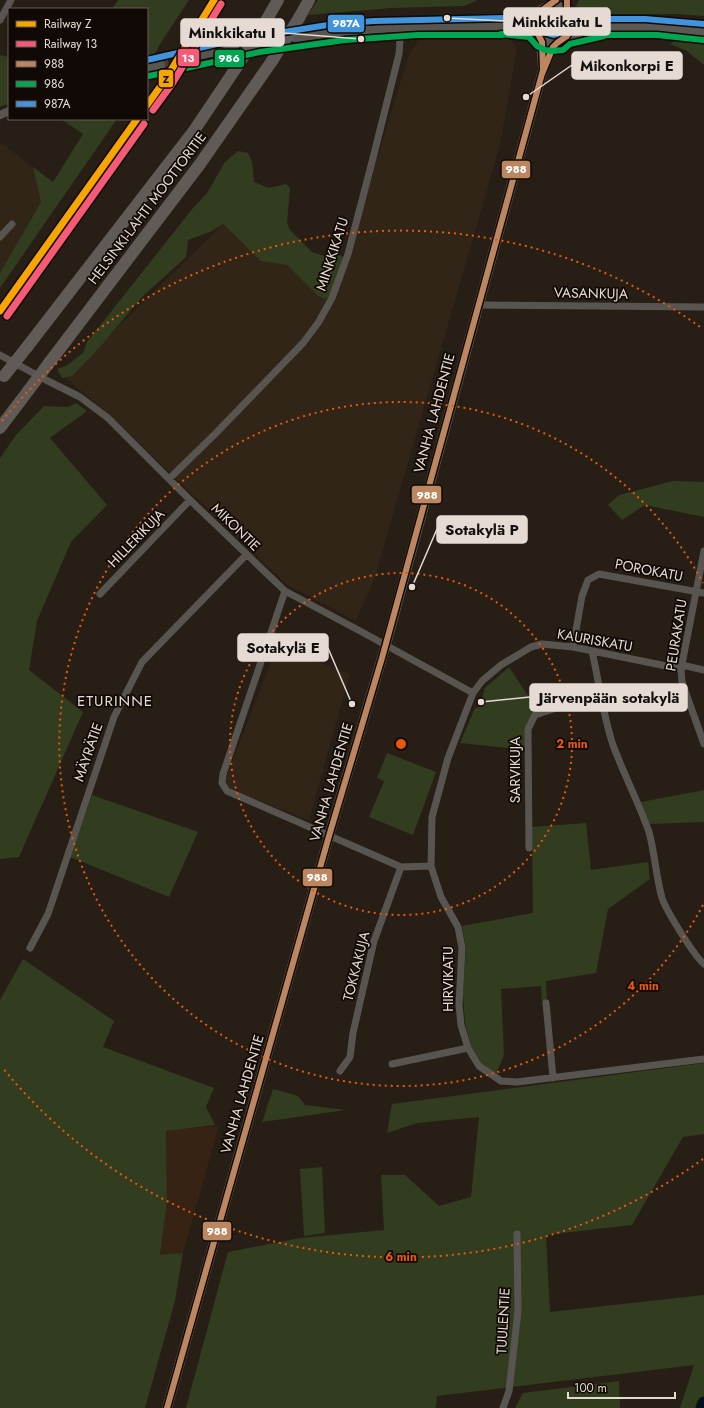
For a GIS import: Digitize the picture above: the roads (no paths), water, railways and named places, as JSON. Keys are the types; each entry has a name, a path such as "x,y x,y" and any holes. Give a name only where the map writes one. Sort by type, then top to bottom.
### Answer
{"highway":[{"name":"HELSINKI-LAHTI MOOTTORITIE","path":"2,379 193,132 236,68 278,0"},
{"name":"HELSINKI-LAHTI MOOTTORITIE","path":"0,428 200,164 272,61 309,0"}],"main road":[{"path":"562,39 572,27 566,0"},
{"path":"606,27 547,42 539,35 535,21 541,10 553,3 583,25 606,27 644,27 704,32"},
{"name":"VANHA LAHDENTIE","path":"539,35 543,70"},
{"name":"VANHA LAHDENTIE","path":"167,1408 329,836 390,630 543,70 553,46 562,39"}],"street":[{"path":"0,20 11,0"},
{"path":"506,26 537,15"},
{"path":"295,38 335,32 401,28 506,26 524,28 539,35"},
{"name":"MINKKIKATU","path":"169,479 303,343 318,323 332,298 348,254 361,204 399,54 401,28"},
{"path":"257,44 276,41"},
{"path":"187,58 235,48"},
{"path":"148,68 162,65"},
{"path":"0,237 12,224"},
{"name":"VASANKUJA","path":"478,305 704,307"},
{"name":"MIKONTIE","path":"0,354 80,397 108,418 246,555 285,591 473,693"},
{"name":"HILLERIKUJA","path":"100,594 190,500"},
{"name":"PEURAKATU","path":"704,551 682,667 682,682 704,744"},
{"name":"MÄYRÄTIE","path":"30,948 48,914 114,717 142,662 246,555"},
{"name":"POROKATU","path":"573,647 582,596 588,580 600,574 704,593"},
{"path":"285,591 223,774 222,783 227,791 401,867 431,866"},
{"name":"KAURISKATU","path":"473,693 482,681 501,665 531,646 542,644 573,647 704,670"},
{"path":"592,651 613,745 648,831 653,847 662,898 679,930 704,964"},
{"name":"HIRVIKATU","path":"473,693 448,758 432,817 431,866 441,897 458,927 462,948 459,1005 461,1025 468,1048 479,1066 501,1082 517,1082 704,1059"},
{"name":"SARVIKUJA","path":"529,848 528,729 535,715 601,693"},
{"name":"TOKKAKUJA","path":"340,1071 350,1056 353,1033 374,941 401,867"},
{"path":"546,1003 553,1078"},
{"path":"392,1064 468,1048"},
{"name":"TUULENTIE","path":"503,1408 509,1391 518,1311 517,1234"}],"waterway":[{"path":"702,1408 704,1403"}],"tunnel":[{"path":"161,65 187,58"}],"rail line":[{"name":"Z","path":"148,104 165,80 214,0"},
{"name":"13","path":"153,110 172,84 221,4"},
{"name":"Z","path":"0,311 136,120"},
{"name":"13","path":"7,316 144,124"}],"place":[{"name":"Minkkikatu L","path":"447,18"},
{"name":"Minkkikatu I","path":"361,39"},
{"name":"Mikonkorpi E","path":"526,97"},
{"name":"Sotakylä P","path":"412,587"},
{"name":"Järvenpään sotakylä","path":"481,702"},
{"name":"Sotakylä E","path":"352,704"}],"district":[{"name":"ETURINNE","path":"115,701"}]}
